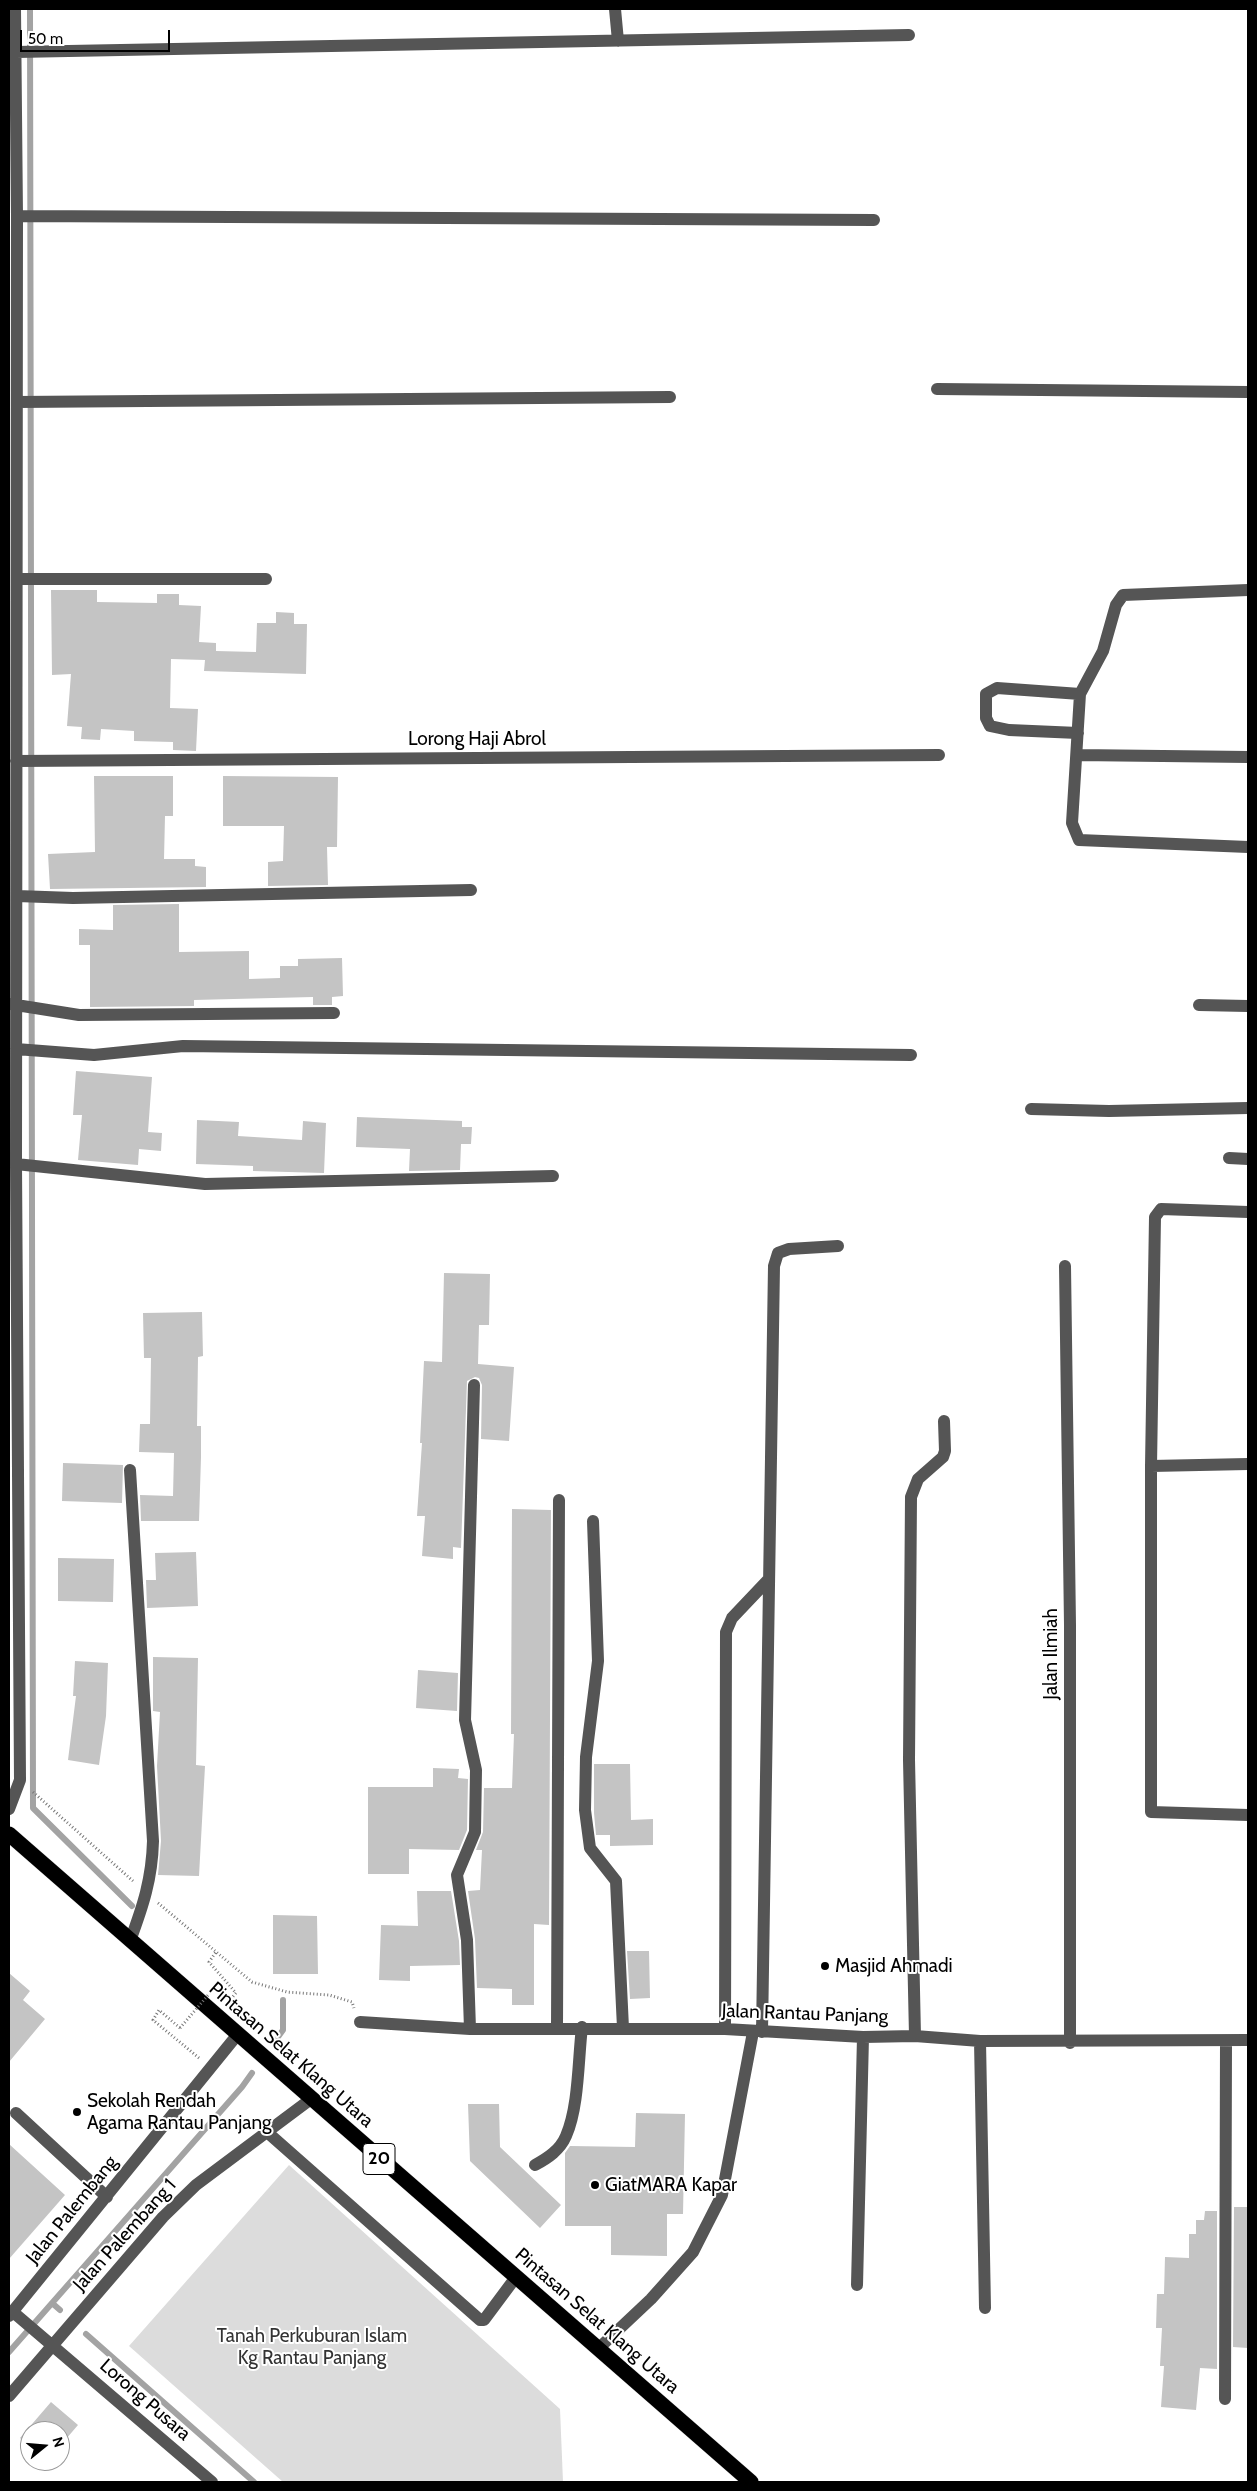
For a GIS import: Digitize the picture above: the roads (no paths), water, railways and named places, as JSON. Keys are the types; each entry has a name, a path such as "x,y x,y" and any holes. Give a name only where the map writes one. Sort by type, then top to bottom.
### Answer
{"highway":[{"name":"Pintasan Selat Klang Utara","path":"9,1834 751,2482"}],"street":[{"path":"9,1809 20,1780 20,1165 12,1142 20,1050 16,1005 20,896 12,870 20,761 12,628 20,580 20,402 13,367 20,216 12,149 16,56 15,9"},
{"path":"615,9 618,41"},
{"path":"16,56 42,51 909,35"},
{"path":"20,216 874,220"},
{"path":"937,389 1248,392"},
{"path":"20,402 670,398"},
{"path":"20,580 266,580"},
{"path":"1248,590 1123,595 1116,605 1103,650 1080,694 1072,823 1079,840 1248,847"},
{"path":"1078,733 1009,730 990,726 986,718 986,694 997,688 1080,694"},
{"name":"Lorong Haji Abrol","path":"20,761 939,755"},
{"path":"1077,755 1248,757"},
{"path":"20,896 73,898 471,890"},
{"path":"16,1005 79,1015 334,1012"},
{"path":"1199,1005 1248,1006"},
{"path":"20,1050 94,1055 193,1046 912,1055"},
{"path":"1031,1109 1248,1108"},
{"path":"1229,1158 1248,1159"},
{"path":"20,1165 205,1184 553,1176"},
{"path":"1248,1212 1161,1209 1155,1217 1151,1466 1151,1812 1248,1815"},
{"path":"599,2348 651,2300 693,2252 722,2195 757,2032 769,1580 774,1266 778,1253 789,1248 838,1246"},
{"name":"Jalan Ilmiah","path":"1065,1266 1070,1625 1070,2043"},
{"path":"470,2029 467,1940 457,1875 475,1832 476,1770 465,1720 474,1385"},
{"path":"915,2036 909,1760 911,1497 918,1479 943,1457 945,1450 944,1421"},
{"path":"1151,1466 1248,1464"},
{"path":"130,1470 153,1841 153,1863 148,1894 130,1941"},
{"path":"557,2027 558,1500"},
{"path":"593,1522 598,1662 586,1757 585,1810 590,1848 616,1881 623,2028"},
{"path":"725,2029 726,1632 732,1618 769,1580"},
{"name":"Jalan Rantau Panjang","path":"360,2022 470,2029 557,2027 725,2029 863,2037 915,2036 980,2041 1070,2043 1153,2039 1248,2040"},
{"path":"535,2165 550,2157 565,2137 572,2113 582,2027"},
{"name":"Jalan Palembang","path":"11,2314 238,2034"},
{"path":"856,2285 863,2037"},
{"path":"980,2041 985,2308"},
{"path":"1225,2399 1226,2041"},
{"name":"Jalan Palembang 1","path":"9,2396 49,2343 163,2217 196,2185 311,2099"},
{"path":"16,2113 107,2197"},
{"path":"267,2132 480,2320 484,2320 516,2277"},
{"name":"Lorong Pusara","path":"11,2314 23,2321 212,2482"}],"waterway":[{"path":"30,9 33,1808 132,1906"},
{"path":"275,2041 283,2030 283,2000"},
{"path":"9,2352 242,2087 252,2073"},
{"path":"52,2303 60,2310"},
{"path":"86,2334 254,2482"}],"place":[{"name":"Masjid Ahmadi","path":"825,1966"},
{"name":"Sekolah Rendah Agama Rantau Panjang","path":"77,2112"},
{"name":"GiatMARA Kapar","path":"595,2185"}],"park label":[{"name":"Tanah Perkuburan Islam Kg Rantau Panjang","path":"312,2347"}]}
